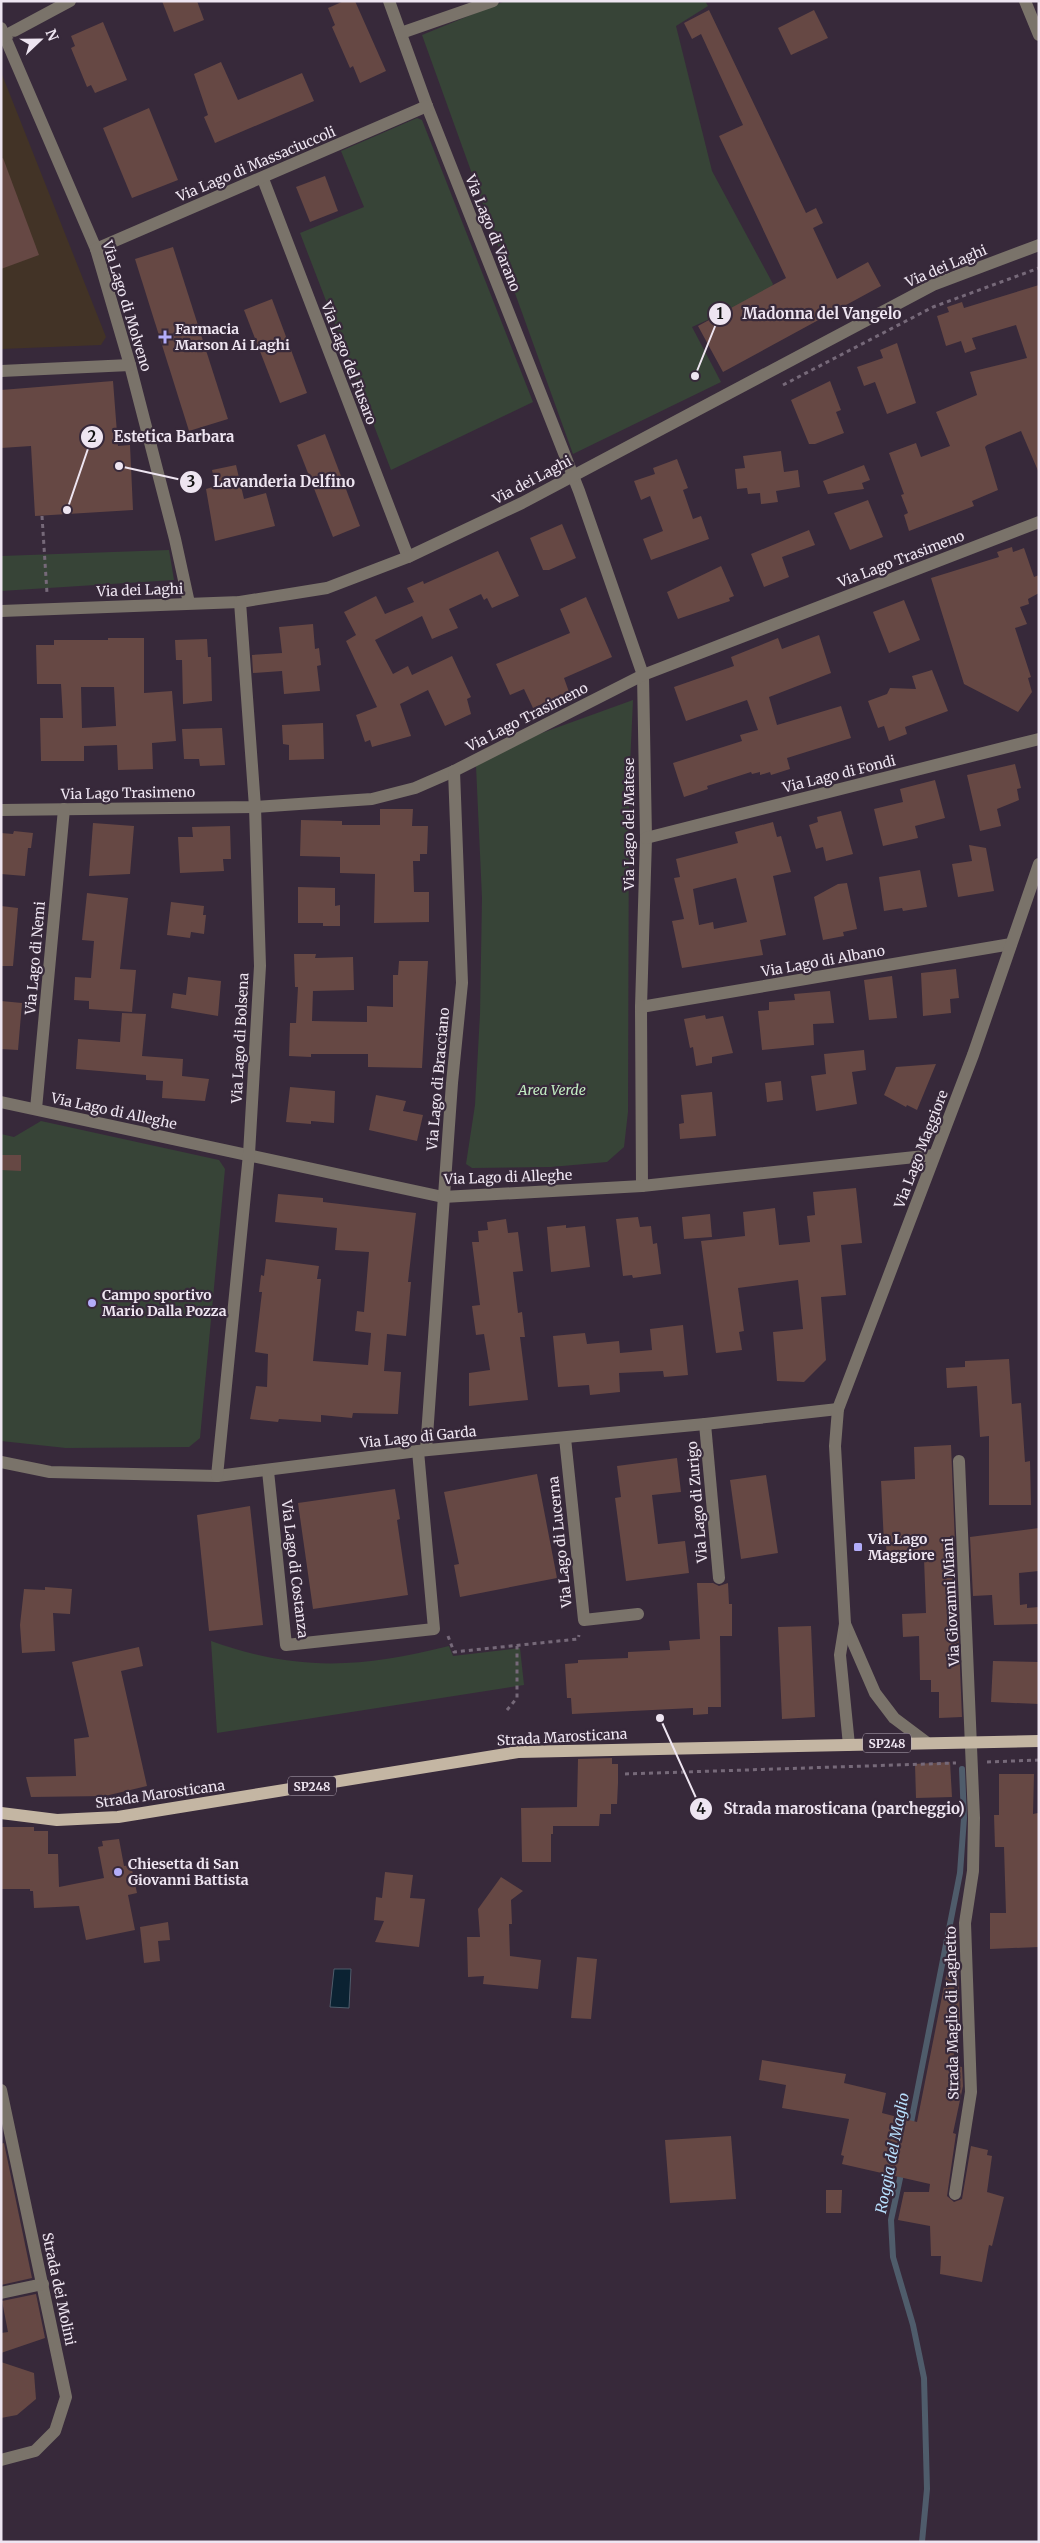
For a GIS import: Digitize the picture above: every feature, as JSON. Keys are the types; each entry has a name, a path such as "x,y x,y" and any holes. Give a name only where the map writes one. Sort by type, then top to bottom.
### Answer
{"main road":[{"name":"Strada Marosticana","path":"1,1813 57,1820 118,1816 518,1752 1039,1741"}],"street":[{"path":"2,35 70,1"},
{"name":"Via Lago di Varano","path":"389,1 427,106 573,475"},
{"path":"401,33 493,1"},
{"path":"1026,1 1039,35"},
{"name":"Via Lago di Molveno","path":"2,35 96,249 130,365 175,539 189,603"},
{"name":"Via Lago di Massaciuccoli","path":"96,249 262,179 427,106"},
{"name":"Via Lago del Fusaro","path":"262,179 408,557"},
{"name":"Via dei Laghi","path":"1,611 240,602 327,588 408,557 522,503 933,285 1039,246"},
{"path":"1,371 130,365"},
{"name":"Via Lago del Matese","path":"573,475 643,675 646,838 641,1007 642,1186"},
{"name":"Via Lago Trasimeno","path":"1,810 255,807 372,800 415,788 454,771 643,675 1039,522"},
{"name":"Via Lago di Bolsena","path":"218,1476 249,1154 260,966 255,807 240,602"},
{"name":"Via Lago di Fondi","path":"646,838 1039,739"},
{"name":"Via Lago di Bracciano","path":"422,1450 462,983 454,771"},
{"name":"Via Lago di Nemi","path":"36,1109 64,809"},
{"name":"Via Lago Maggiore","path":"849,1745 840,1655 846,1624 835,1446 838,1409 934,1155 1039,864"},
{"name":"Via Lago di Albano","path":"641,1007 1011,944"},
{"name":"Via Lago di Alleghe","path":"1,1102 443,1196 642,1186 934,1155"},
{"name":"Via Lago di Garda","path":"1,1462 50,1472 218,1476 422,1450 565,1438 838,1409"},
{"name":"Via Lago di Zurigo","path":"705,1424 719,1578"},
{"name":"Via Lago di Lucerna","path":"565,1438 584,1620 638,1614"},
{"name":"Via Lago di Costanza","path":"268,1470 286,1646 434,1629 422,1450"},
{"name":"Via Giovanni Miani","path":"959,1461 972,1742"},
{"name":"Via Lago Maggiore","path":"846,1624 875,1693 894,1718 926,1742"},
{"name":"Strada Maglio di Laghetto","path":"955,2194 971,2092 965,1923 974,1871 972,1742"},
{"name":"Strada dei Molini","path":"1,2090 66,2397 55,2431 35,2451 1,2460"},
{"path":"1,2293 43,2284"}],"path":[{"path":"777,388 933,307 1039,268"},
{"path":"42,516 48,609"},
{"path":"446,1630 454,1652 578,1639 584,1620"},
{"path":"507,1710 518,1698 517,1646"},
{"path":"625,1774 1039,1760"}],"shaded area":[{"path":"1,72 106,337 101,345 1,349"}],"green space":[{"path":"505,1 705,1 708,6 676,26 712,171 773,284 769,292 692,327 721,382 573,454 422,35"},
{"path":"417,118 422,120 533,402 391,470 300,233 364,207 341,151"},
{"path":"169,550 174,580 1,591 1,556"},
{"name":"Area Verde","path":"633,700 629,788 628,1112 624,1147 607,1162 551,1167 472,1168 466,1164 475,1105 480,1014 482,898 476,766 517,742"},
{"path":"41,1121 219,1160 225,1169 200,1438 189,1447 66,1448 1,1441 1,1134 14,1137"},
{"path":"211,1641 272,1658 330,1663 387,1659 449,1646 453,1656 520,1648 524,1685 217,1733"}],"water":[{"path":"334,1969 351,1969 349,2008 330,2007"}],"building":[{"path":"162,1 197,1 204,20 174,32"},
{"path":"344,1 355,1 386,71 360,83 353,66 350,68 332,27 335,25 328,8"},
{"path":"709,10 806,213 816,208 823,223 813,228 837,279 868,262 881,286 723,372 698,326 786,278 719,136 743,125 701,34 692,39 684,23"},
{"path":"814,10 828,38 791,55 778,28"},
{"path":"103,22 127,80 95,93 91,85 87,87 71,48 75,46 71,36"},
{"path":"221,62 238,100 302,73 314,101 215,143 204,117 208,115 194,74"},
{"path":"149,108 178,180 132,198 103,128"},
{"path":"3,158 39,255 1,269 1,159"},
{"path":"325,176 338,211 310,222 296,187"},
{"path":"173,247 228,419 189,431 135,259"},
{"path":"1039,285 1039,473 1021,431 987,445 985,447 998,490 972,501 974,506 909,531 904,515 908,513 901,495 904,494 889,453 916,443 921,457 950,446 936,412 977,395 970,372 1027,358 1016,325 972,338 976,349 965,353 961,341 946,346 937,316 949,312 947,307 962,302 964,308"},
{"path":"272,299 307,393 280,403 244,310"},
{"path":"897,343 916,403 887,414 875,382 864,386 857,367 883,358 880,350"},
{"path":"113,381 118,446 130,445 133,510 35,516 31,446 1,448 1,390"},
{"path":"830,381 841,410 836,412 844,433 815,444 809,444 791,400"},
{"path":"325,434 360,526 333,537 297,445"},
{"path":"781,451 784,472 798,470 800,487 776,491 778,502 761,504 760,493 748,494 747,488 737,489 735,469 745,468 743,456"},
{"path":"677,459 688,488 683,490 693,519 701,516 709,539 651,560 643,539 663,531 650,496 641,500 634,481 655,474 653,468"},
{"path":"236,465 244,499 266,493 275,526 215,541 206,489 216,486 212,470"},
{"path":"864,465 870,480 862,483 864,489 828,494 823,481"},
{"path":"868,500 883,537 850,550 834,513"},
{"path":"562,524 576,558 549,570 543,570 530,538"},
{"path":"809,530 815,545 782,557 789,577 764,587 751,554"},
{"path":"1012,547 1013,552 1024,548 1034,577 1039,575 1039,593 1028,599 1029,604 1020,607 1027,624 1015,628 1031,677 1028,678 1032,692 1018,712 964,684 931,578 999,557 997,552"},
{"path":"498,551 519,596 492,608 487,598 484,600 481,594 449,609 458,628 432,639 422,616 375,640 393,674 408,666 412,675 452,656 471,697 467,699 471,714 445,726 428,690 400,704 411,736 372,747 370,740 365,742 356,715 377,707 346,641 356,635 344,612 376,596 385,614 414,602 407,588 423,581 424,584"},
{"path":"721,566 734,596 729,598 730,601 678,619 667,592"},
{"path":"586,597 612,657 564,678 569,692 533,708 524,689 510,695 496,664 570,633 560,609"},
{"path":"904,600 920,640 889,653 873,612"},
{"path":"313,624 315,649 319,648 321,665 317,666 320,691 284,694 282,671 253,673 252,655 282,653 279,627"},
{"path":"819,635 831,673 769,697 777,725 841,706 851,738 787,758 790,769 771,775 770,772 760,775 760,772 752,774 751,772 707,786 708,789 684,797 673,763 742,741 740,735 758,730 747,700 686,721 674,687 734,666 731,657 778,638 782,649"},
{"path":"108,638 144,638 144,693 172,691 176,741 152,743 153,769 118,770 117,745 84,746 84,761 41,761 40,718 63,718 61,684 37,684 36,645 54,645 54,640 108,640","holes":["81,687 114,687 116,726 82,728"]},
{"path":"207,639 208,657 211,657 212,701 183,704 182,660 176,660 175,640"},
{"path":"932,670 948,711 905,727 907,734 889,741 884,726 878,728 868,701 887,694 890,688 916,689 912,676"},
{"path":"323,723 324,759 289,760 289,745 283,744 282,725"},
{"path":"222,728 225,765 200,766 199,759 184,759 182,729"},
{"path":"1015,764 1021,788 1017,789 1019,800 997,809 1001,826 980,831 967,775"},
{"path":"935,780 945,818 915,826 918,838 883,846 874,809 903,802 900,789"},
{"path":"380,809 413,809 412,826 428,826 427,854 420,854 420,861 413,861 414,892 429,892 429,922 374,923 375,874 340,873 340,857 300,856 301,820 342,821 342,825 380,825"},
{"path":"841,811 853,854 826,861 823,847 816,849 809,825 818,822 817,817"},
{"path":"773,822 777,837 781,836 791,872 773,876 786,935 760,940 763,955 682,968 672,921 684,919 674,878 680,877 676,859 738,843 735,832","holes":["736,878 747,922 714,929 713,922 699,925 693,889"]},
{"path":"93,823 134,826 130,874 89,876"},
{"path":"230,826 231,859 223,859 224,871 180,873 178,837 193,837 192,827"},
{"path":"14,831 33,833 31,848 28,848 25,876 1,874 1,833 13,834"},
{"path":"969,845 986,848 994,891 958,897 952,864 972,861"},
{"path":"920,870 927,907 903,911 902,908 884,911 879,877"},
{"path":"847,883 857,929 843,932 844,936 823,940 814,897 838,884"},
{"path":"298,887 335,888 335,906 340,905 340,926 323,926 323,923 298,923"},
{"path":"87,893 128,898 120,969 136,970 132,1012 89,1009 89,1001 74,1000 75,977 91,978 94,941 82,940"},
{"path":"171,902 204,906 203,915 206,915 204,934 191,932 190,938 167,935"},
{"path":"1,906 18,908 13,966 1,966"},
{"path":"294,954 316,954 315,958 353,957 354,990 313,991 312,1021 367,1022 367,1006 393,1007 393,975 398,975 399,961 428,961 422,1068 368,1067 368,1054 311,1054 311,1057 289,1056 290,1023 296,1023 298,987 295,987"},
{"path":"956,969 959,998 950,999 951,1013 923,1016 921,973"},
{"path":"892,976 897,1018 869,1020 864,980"},
{"path":"188,977 221,981 218,1016 171,1008 173,993 186,995"},
{"path":"830,991 834,1023 813,1024 814,1045 762,1050 758,1011 769,1010 769,1002 795,1000 794,994"},
{"path":"1,1001 22,1003 18,1050 1,1049"},
{"path":"122,1013 146,1014 142,1056 183,1059 182,1076 209,1079 205,1101 162,1098 163,1081 146,1080 146,1075 76,1069 78,1039 120,1042"},
{"path":"705,1015 706,1019 723,1016 733,1053 712,1057 712,1063 696,1066 693,1047 690,1048 684,1019"},
{"path":"864,1050 866,1070 852,1072 857,1104 816,1111 811,1076 826,1074 824,1054"},
{"path":"936,1064 917,1110 907,1105 906,1107 884,1095 896,1067"},
{"path":"781,1081 783,1100 767,1102 765,1083"},
{"path":"290,1087 335,1091 334,1123 311,1121 311,1124 286,1122"},
{"path":"712,1092 716,1136 680,1139 679,1124 684,1123 681,1095"},
{"path":"376,1095 406,1101 403,1111 423,1115 417,1141 369,1130"},
{"path":"2,1155 21,1155 21,1171 1,1170"},
{"path":"856,1188 862,1243 841,1245 846,1295 821,1297 826,1360 804,1382 777,1381 773,1332 803,1329 798,1280 738,1288 744,1331 739,1332 742,1350 716,1353 701,1241 745,1236 743,1212 775,1208 779,1245 810,1242 807,1216 815,1215 813,1192"},
{"path":"278,1194 323,1198 323,1202 416,1213 408,1282 411,1282 406,1336 387,1334 384,1371 401,1372 398,1414 353,1413 352,1418 321,1415 321,1422 279,1419 278,1422 250,1419 256,1386 267,1387 268,1354 255,1352 262,1292 259,1292 261,1275 264,1276 266,1259 319,1266 317,1279 321,1279 313,1361 368,1365 371,1333 355,1331 357,1311 364,1312 369,1252 335,1250 337,1228 275,1222"},
{"path":"710,1214 712,1237 684,1239 682,1217"},
{"path":"638,1217 640,1227 651,1226 653,1244 657,1243 661,1274 633,1278 632,1275 623,1276 616,1219"},
{"path":"506,1219 508,1233 518,1232 523,1271 513,1272 518,1313 522,1312 525,1337 520,1337 528,1400 469,1406 469,1373 490,1370 484,1334 476,1335 472,1306 480,1305 472,1242 479,1242 478,1231 488,1230 487,1222"},
{"path":"566,1225 566,1228 585,1226 590,1267 551,1272 547,1227"},
{"path":"683,1325 688,1375 664,1377 663,1371 619,1373 620,1392 590,1395 589,1385 558,1387 553,1336 585,1333 587,1344 619,1341 620,1353 652,1350 650,1329"},
{"path":"1009,1359 1012,1404 1021,1403 1025,1462 1030,1461 1031,1505 989,1505 989,1436 980,1437 977,1386 947,1388 946,1368 965,1367 965,1361"},
{"path":"951,1445 962,1717 939,1718 939,1692 931,1692 931,1680 920,1680 919,1636 903,1637 902,1614 926,1613 924,1558 887,1560 886,1544 884,1544 881,1481 915,1479 914,1447"},
{"path":"677,1458 681,1492 652,1495 658,1544 685,1541 689,1573 626,1581 615,1498 621,1497 617,1466"},
{"path":"537,1474 557,1578 460,1597 454,1565 459,1564 444,1492"},
{"path":"766,1475 778,1553 741,1559 730,1480"},
{"path":"395,1489 400,1519 397,1520 408,1595 313,1609 298,1503"},
{"path":"250,1506 263,1625 209,1631 197,1515"},
{"path":"1039,1528 1039,1571 1019,1573 1020,1605 1027,1604 1027,1608 1039,1607 1039,1624 994,1625 992,1595 973,1596 970,1537"},
{"path":"697,1583 713,1583 719,1586 728,1583 729,1604 732,1604 732,1636 720,1636 721,1707 708,1707 708,1714 693,1715 693,1708 572,1714 571,1698 567,1698 565,1664 578,1663 578,1660 628,1658 628,1652 670,1650 669,1641 700,1639"},
{"path":"45,1587 72,1589 70,1614 53,1613 55,1651 22,1653 20,1625 24,1589 45,1590"},
{"path":"811,1626 815,1717 782,1719 778,1627"},
{"path":"139,1647 143,1666 121,1671 147,1786 105,1796 31,1797 26,1777 76,1776 74,1739 89,1737 72,1662"},
{"path":"993,1661 1039,1662 1039,1704 991,1702"},
{"path":"612,1758 612,1764 618,1764 618,1783 617,1804 611,1804 611,1814 600,1814 599,1826 553,1826 553,1834 551,1834 551,1862 522,1862 521,1808 577,1807 578,1759"},
{"path":"950,1762 952,1797 916,1798 915,1764"},
{"path":"999,1774 1034,1774 1033,1814 1038,1813 1039,1822 1039,1947 990,1949 990,1913 1006,1913 1004,1847 995,1847 994,1815 999,1815"},
{"path":"1,1827 34,1827 34,1831 48,1831 48,1854 58,1854 59,1887 104,1878 98,1847 103,1846 102,1841 119,1839 124,1866 131,1865 137,1893 128,1895 135,1930 86,1940 79,1906 34,1908 33,1891 30,1891 30,1889 2,1889"},
{"path":"385,1872 413,1875 410,1898 425,1899 419,1947 375,1942 384,1921 374,1920 376,1897 382,1898"},
{"path":"501,1877 523,1891 511,1900 512,1924 509,1924 510,1956 541,1960 538,1989 483,1984 484,1976 468,1977 467,1937 480,1937 478,1909"},
{"path":"168,1922 170,1940 158,1941 160,1961 144,1963 140,1927"},
{"path":"954,1936 957,1936 960,2019 952,2065 962,2067 963,2086 953,2133 956,2134 947,2196 954,2202 962,2199 971,2146 988,2150 987,2155 992,2156 987,2192 1004,2197 992,2246 989,2245 982,2282 940,2274 941,2256 931,2256 930,2226 898,2220 904,2192 929,2192 930,2184 842,2164 844,2156 841,2155 849,2119 782,2108 786,2085 759,2080 762,2060 846,2074 844,2083 886,2093 882,2113 917,2122"},
{"path":"577,1957 597,1959 591,2019 571,2018"},
{"path":"731,2136 736,2199 670,2203 665,2140"},
{"path":"4,2143 32,2278 1,2285 1,2144"},
{"path":"826,2190 842,2190 841,2213 826,2213"},
{"path":"36,2294 45,2338 1,2353 1,2333 8,2332 2,2301"},
{"path":"1,2362 34,2373 36,2399 17,2415 1,2418"}],"waterway":[{"name":"Roggia del Maglio","path":"910,2128 960,1873 964,1818 962,1769"},
{"name":"Roggia del Maglio","path":"902,2169 891,2220 893,2257 913,2325 924,2378 927,2489 922,2542"}],"place":[{"name":"Farmacia Marson Ai Laghi","path":"165,337"},
{"name":"Madonna del Vangelo","path":"695,376"},
{"name":"Lavanderia Delfino","path":"119,466"},
{"name":"Estetica Barbara","path":"67,510"},
{"name":"Campo sportivo Mario Dalla Pozza","path":"92,1303"},
{"name":"Via Lago Maggiore","path":"858,1547"},
{"name":"Strada marosticana (parcheggio)","path":"660,1718"},
{"name":"Chiesetta di San Giovanni Battista","path":"118,1872"}]}
